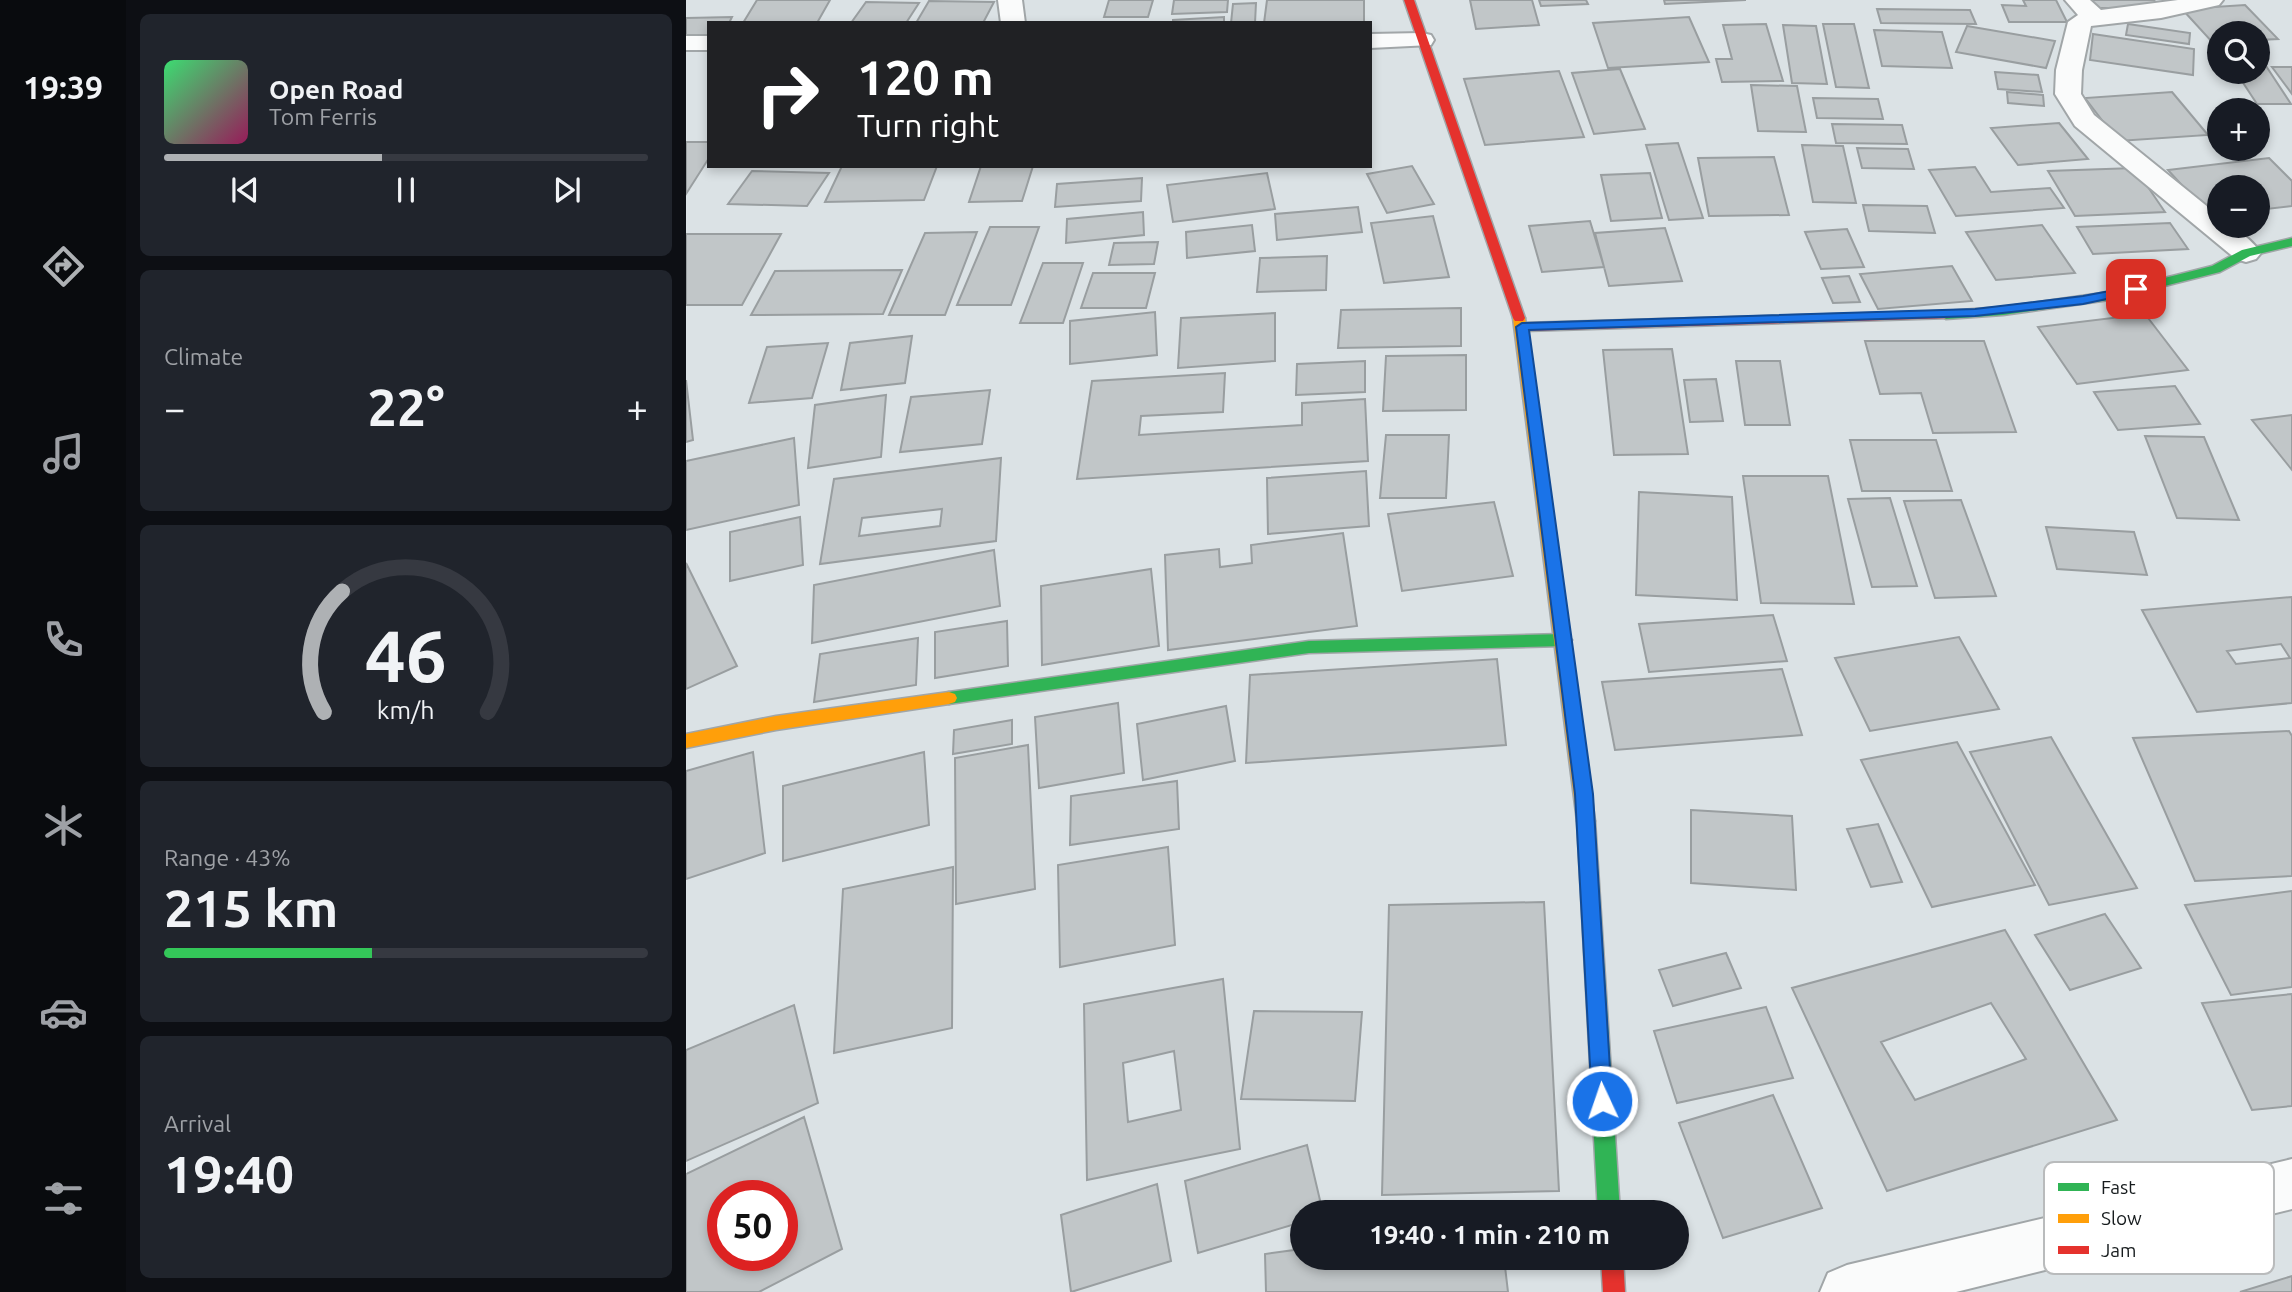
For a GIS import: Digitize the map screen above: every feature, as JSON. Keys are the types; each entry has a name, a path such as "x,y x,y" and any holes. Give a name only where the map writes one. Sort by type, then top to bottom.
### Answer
{"main road":[{"path":"1409,0 1522,327 1584,794 1608,1200"},
{"path":"1522,327 1891,317 2003,311 2109,296 2216,269 2246,253 2292,242"},
{"path":"686,741 776,723 1308,647 1564,640"},
{"path":"1613,1270 1614,1292"}],"street":[{"path":"1010,0 1013,21"},
{"path":"2211,0 2161,11 2086,9 2080,22 2069,70 2068,94 2084,120 2246,253"},
{"path":"1372,41 1422,40"},
{"path":"686,43 707,43"},
{"path":"2274,1188 2292,1184"},
{"path":"1847,1292 2044,1244"}],"building":[{"path":"757,0 830,0 818,21 744,21"},
{"path":"1109,0 1153,0 1148,17 1104,17"},
{"path":"1174,0 1228,0 1227,12 1172,14"},
{"path":"1267,0 1364,0 1364,21 1264,21"},
{"path":"1470,0 1532,0 1539,25 1476,29"},
{"path":"1539,0 1586,0 1588,4 1541,6"},
{"path":"1664,0 1746,0 1665,4"},
{"path":"2023,0 2056,0 2067,22 2009,22 2002,5 2026,6"},
{"path":"2089,0 2154,0 2159,8 2094,8"},
{"path":"929,1 994,2 984,21 917,21"},
{"path":"866,2 919,3 907,21 852,21"},
{"path":"1256,3 1255,21 1231,21 1233,4"},
{"path":"2245,5 2261,21 2207,21 2207,36 2182,9"},
{"path":"1877,9 1970,10 1976,24 1881,23"},
{"path":"732,17 730,21 707,21 707,36 686,37 686,18"},
{"path":"1224,17 1224,21 1173,20"},
{"path":"1689,17 1709,62 1608,68 1593,23"},
{"path":"1766,24 1783,81 1722,82 1716,59 1732,59 1723,25"},
{"path":"1823,24 1854,24 1869,88 1836,87"},
{"path":"2128,24 2190,33 2189,44 2126,35"},
{"path":"1783,25 1816,26 1827,84 1792,83"},
{"path":"1967,26 2055,41 2046,68 1956,52"},
{"path":"1874,30 1942,32 1952,68 1882,66"},
{"path":"2270,31 2278,39 2270,39"},
{"path":"2093,34 2194,49 2193,75 2090,60"},
{"path":"2272,67 2292,67 2292,94"},
{"path":"1620,69 1645,129 1594,134 1572,73"},
{"path":"1559,71 1584,137 1485,145 1464,79"},
{"path":"1995,72 2038,75 2042,92 1998,89"},
{"path":"2270,72 2291,104 2270,104 2270,98 2253,98 2244,84 2270,84"},
{"path":"1751,85 1797,86 1806,132 1758,131"},
{"path":"2007,92 2043,95 2044,106 2008,103"},
{"path":"2172,92 2207,135 2118,141 2085,98"},
{"path":"1813,98 1878,99 1883,119 1817,118"},
{"path":"2059,123 2088,159 2018,165 1991,128"},
{"path":"1832,124 1902,125 1907,144 1836,143"},
{"path":"686,142 707,142 707,161 686,194"},
{"path":"1678,143 1703,218 1669,220 1646,145"},
{"path":"1802,145 1843,146 1856,203 1813,202"},
{"path":"1857,148 1908,149 1914,169 1862,168"},
{"path":"1774,157 1789,215 1709,216 1698,158"},
{"path":"2270,159 2292,181 2292,206 2270,209 2270,175 2207,175 2207,213 2168,170"},
{"path":"1412,166 1434,204 1387,213 1367,174"},
{"path":"1975,167 1991,192 2050,188 2064,208 1956,216 1929,170"},
{"path":"841,168 936,168 924,200 825,202"},
{"path":"980,168 1032,168 1022,201 969,202"},
{"path":"2135,168 2165,212 2075,216 2048,171"},
{"path":"752,171 829,173 807,206 728,204"},
{"path":"1267,173 1275,209 1173,222 1167,185"},
{"path":"1650,173 1662,218 1611,221 1601,175"},
{"path":"1142,178 1141,201 1055,207 1057,184"},
{"path":"1863,205 1927,206 1935,233 1869,231"},
{"path":"1358,207 1362,232 1277,240 1275,214"},
{"path":"1143,212 1144,235 1066,243 1067,219"},
{"path":"1433,216 1449,277 1384,283 1371,223"},
{"path":"1590,221 1604,267 1542,272 1529,226"},
{"path":"2170,223 2188,249 2093,254 2077,227"},
{"path":"1252,225 1255,251 1187,258 1186,232"},
{"path":"2042,225 2075,273 1996,280 1966,232"},
{"path":"990,227 1039,227 1011,305 957,305"},
{"path":"1665,228 1682,281 1609,286 1595,233"},
{"path":"1847,229 1864,267 1821,269 1805,232"},
{"path":"977,232 945,315 889,315 925,233"},
{"path":"686,234 781,234 742,305 686,305"},
{"path":"1158,242 1154,264 1109,265 1114,243"},
{"path":"1327,256 1326,290 1257,292 1260,258"},
{"path":"1043,263 1083,263 1063,323 1020,323"},
{"path":"1952,266 1972,301 1878,309 1860,274"},
{"path":"902,270 883,314 751,315 775,271"},
{"path":"1093,273 1155,273 1146,308 1081,308"},
{"path":"1849,276 1860,302 1833,303 1822,278"},
{"path":"1461,308 1461,346 1338,348 1341,310"},
{"path":"1155,312 1157,355 1070,364 1070,321"},
{"path":"1275,313 1275,361 1178,368 1181,318"},
{"path":"2145,314 2188,370 2077,384 2038,327"},
{"path":"912,336 905,383 841,390 850,343"},
{"path":"1865,341 1984,341 2016,432 1933,433 1921,393 1880,394"},
{"path":"828,343 812,398 749,403 767,347"},
{"path":"1672,349 1688,454 1614,455 1603,350"},
{"path":"1466,355 1466,410 1383,411 1386,356"},
{"path":"1365,361 1365,392 1296,395 1297,364"},
{"path":"1736,361 1780,361 1790,425 1745,425"},
{"path":"1225,373 1223,412 1141,416 1139,435 1302,425 1302,403 1365,399 1368,461 1077,479 1092,381"},
{"path":"1716,379 1723,421 1690,422 1684,380"},
{"path":"686,380 693,440 686,442"},
{"path":"2175,386 2200,424 2118,430 2094,392"},
{"path":"990,390 982,444 900,452 911,397"},
{"path":"886,395 881,457 808,468 815,405"},
{"path":"2292,415 2292,470 2252,420"},
{"path":"1386,435 1449,435 1446,498 1380,498"},
{"path":"2145,436 2204,437 2239,520 2177,518"},
{"path":"794,438 799,505 686,530 686,461"},
{"path":"1850,440 1936,440 1952,491 1862,491"},
{"path":"1001,458 996,541 820,564 834,479","holes":["942,509 940,526 859,536 862,518"]},
{"path":"1366,471 1369,526 1268,534 1267,478"},
{"path":"1743,476 1828,476 1854,604 1761,603"},
{"path":"1639,492 1732,497 1737,600 1636,595"},
{"path":"1890,498 1917,586 1872,587 1848,499"},
{"path":"1961,500 1996,596 1935,598 1904,501"},
{"path":"1494,502 1513,576 1402,591 1388,514"},
{"path":"800,517 803,565 730,581 730,532"},
{"path":"2046,527 2134,532 2147,575 2057,569"},
{"path":"1343,533 1357,626 1168,650 1165,555 1219,549 1220,567 1252,563 1251,545"},
{"path":"994,550 1000,606 812,643 814,585"},
{"path":"686,563 737,666 686,689"},
{"path":"1151,569 1159,646 1042,665 1041,586"},
{"path":"2292,597 2292,703 2197,712 2142,610","holes":["2281,644 2290,658 2236,664 2227,651"]},
{"path":"1773,615 1787,661 1649,672 1639,624"},
{"path":"1007,621 1008,666 935,678 935,632"},
{"path":"1959,637 1999,709 1870,731 1835,658"},
{"path":"918,638 916,685 814,702 820,654"},
{"path":"1497,659 1506,745 1246,763 1250,675"},
{"path":"1782,669 1802,735 1615,750 1602,682"},
{"path":"1118,703 1124,773 1039,788 1035,717"},
{"path":"1226,706 1235,761 1143,780 1137,724"},
{"path":"1012,720 1012,744 953,754 954,730"},
{"path":"2289,731 2292,736 2292,876 2195,881 2133,738"},
{"path":"2051,737 2137,888 2049,905 1970,752"},
{"path":"1957,742 2035,885 1932,907 1861,760"},
{"path":"1028,745 1035,889 956,904 955,758"},
{"path":"753,752 765,853 686,879 686,771"},
{"path":"924,752 929,825 783,861 783,786"},
{"path":"1177,781 1179,829 1070,845 1071,796"},
{"path":"1691,810 1792,816 1796,890 1691,883"},
{"path":"1878,824 1902,882 1871,887 1847,829"},
{"path":"1168,847 1175,945 1060,967 1058,865"},
{"path":"953,867 952,1028 834,1053 843,889"},
{"path":"2292,891 2292,987 2231,995 2185,905"},
{"path":"1544,902 1559,1191 1382,1195 1389,905"},
{"path":"2105,914 2141,968 2070,990 2035,935"},
{"path":"2005,930 2117,1120 1887,1191 1792,988","holes":["1991,1003 2026,1059 1915,1100 1881,1042"]},
{"path":"1726,953 1741,988 1673,1006 1659,970"},
{"path":"1223,979 1240,1149 1087,1180 1084,1004","holes":["1174,1051 1181,1110 1128,1122 1123,1063"]},
{"path":"2292,994 2292,1106 2252,1110 2202,1003"},
{"path":"794,1005 818,1103 686,1161 686,1050"},
{"path":"1766,1007 1793,1078 1677,1103 1654,1031"},
{"path":"1254,1011 1362,1012 1355,1101 1241,1099"},
{"path":"1773,1095 1822,1208 1723,1238 1679,1123"},
{"path":"804,1117 842,1249 759,1292 686,1292 686,1174"},
{"path":"1307,1145 1320,1200 1290,1200 1290,1226 1198,1253 1185,1181"},
{"path":"1157,1184 1171,1261 1071,1292 1061,1215"},
{"path":"1290,1251 1290,1270 1505,1270 1508,1292 1266,1292 1265,1254"},
{"path":"2292,1276 2292,1292 2240,1292"}],"traffic: fast":[{"path":"1946,315 2003,311 2109,296 2216,269 2246,253 2292,242"},
{"path":"949,698 1309,647 1564,640"},
{"path":"1586,821 1608,1200"}],"traffic: slow":[{"path":"1519,318 1586,821"},
{"path":"686,741 776,723 949,698"}],"traffic: jam":[{"path":"1409,0 1519,318"},
{"path":"1522,327 1946,315"},
{"path":"1613,1270 1614,1292"}],"route":[{"path":"1602,1101 1584,794 1522,327 1975,313 2083,300 2136,289"}]}
